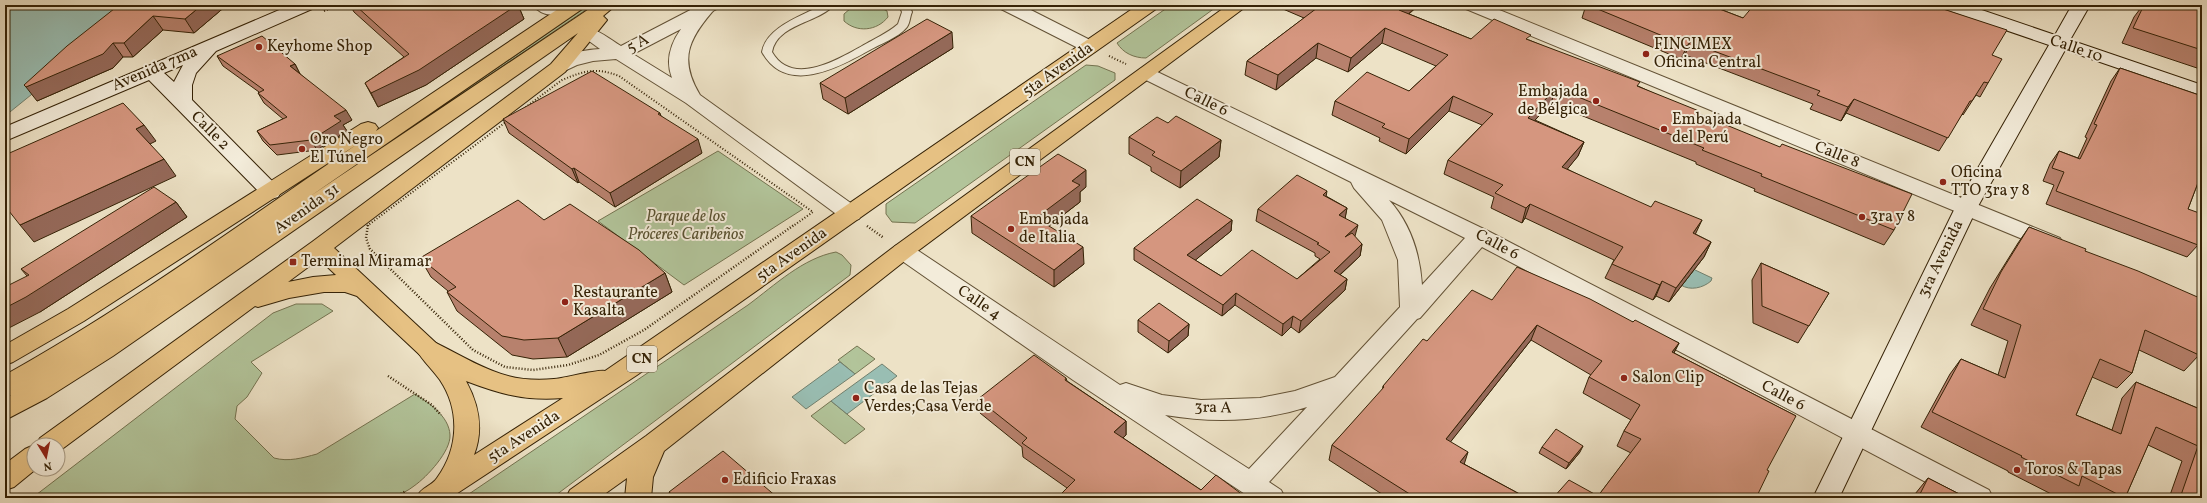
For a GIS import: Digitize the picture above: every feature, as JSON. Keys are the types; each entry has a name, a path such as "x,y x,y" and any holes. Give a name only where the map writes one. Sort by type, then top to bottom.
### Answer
{"main road":[{"name":"Avenida 31","path":"5,387 47,364 110,325 422,108 576,5"},
{"name":"Avenida 31","path":"5,410 53,384 126,335 455,106 607,5"},
{"path":"60,437 242,305 558,68 587,33 616,5"},
{"name":"5ta Avenida","path":"429,491 628,368 1150,5"},
{"name":"CN","path":"579,498 654,443 903,251 1239,5"},
{"path":"5,356 82,311 271,192 551,7"},
{"path":"320,247 428,349 453,380 466,405 469,434 461,462 429,491"},
{"path":"242,305 276,294 318,285 344,284 366,290"},
{"path":"428,349 502,386 532,389 561,388 588,384 628,368"},
{"path":"638,498 637,491 641,472 654,443"},
{"path":"5,465 26,456"},
{"path":"5,479 26,462"}],"street":[{"name":"Avenida 7ma","path":"5,135 289,10 306,5"},
{"path":"1007,5 1090,47"},
{"name":"Calle 8","path":"1472,5 2069,250"},
{"name":"Calle 10","path":"1950,5 2202,91"},
{"name":"3ra Avenida","path":"1826,498 1966,208 2081,5"},
{"path":"693,100 682,83 677,66 680,46 692,24 712,6"},
{"name":"5 A","path":"558,68 570,61 593,55 620,53 712,6"},
{"path":"587,33 693,100 851,214"},
{"path":"182,102 182,84 189,68 217,43"},
{"name":"Calle 2","path":"150,71 271,192"},
{"name":"Calle 6","path":"1147,73 1480,236 1857,435 1980,498"},
{"path":"1314,154 1359,181 1392,217 1409,260 1412,312"},
{"name":"3ra A","path":"1251,484 1412,312 1480,236"},
{"name":"Calle 4","path":"903,251 1082,373 1272,498"},
{"name":"3ra A","path":"1082,373 1142,400 1211,411 1280,405 1346,383"}],"lane":[{"path":"829,5 778,33 772,39 767,52 774,64 791,71 802,72 814,72 836,65 896,31 906,19 907,12 904,5"}],"path":[{"path":"1090,47 1147,73"},
{"path":"604,70 619,76 813,212 644,330 606,351 568,365 533,370 505,367 473,350 381,261 367,246 364,238 367,226 562,80 584,71 604,70"},
{"path":"851,214 903,251"},
{"path":"388,376 432,405 444,418"},
{"path":"392,498 429,491"}],"green space":[{"path":"589,5 593,5 300,203"},
{"path":"860,5 876,5 887,11 888,17 873,28 861,29 849,25 844,21 844,14 851,8"},
{"path":"1171,5 1219,5 1146,58 1129,54 1119,47 1117,43"},
{"path":"1086,65 1098,66 1115,73 1115,80 915,223 892,222 886,214 886,204"},
{"name":"Parque de los Próceres Caribeños","path":"718,151 803,209 684,285 598,221"},
{"path":"836,252 842,255 851,265 850,275 552,498 463,498 748,305 790,273 812,260"},
{"path":"296,304 322,304 333,311 251,362 262,373 247,397 237,406 235,419 274,458 285,460 296,459 317,454 415,394 432,406 442,416 449,428 450,435 447,448 437,463 412,488 393,498 32,498 59,477 66,477 66,472 273,313"},
{"path":"857,346 875,359 855,374 838,360"},
{"path":"831,401 865,429 845,444 811,416"}],"water":[{"path":"5,5 142,5 5,116"},
{"path":"1693,269 1712,278 1711,281 1696,288 1688,288 1681,285"},
{"path":"840,362 855,374 806,409 792,397"},
{"path":"882,364 897,376 847,414 831,401"}],"building":[{"path":"119,5 202,5 185,19 153,16 124,43 113,43 103,54 26,87 24,85 67,46"},
{"path":"355,5 517,5 419,70 371,93 365,83 409,54"},
{"path":"1309,5 1405,5 1399,10 1471,39 1494,19 1531,35 1526,39 1640,82 1637,86 1699,111 1697,113 1780,147 1782,144 1912,194 1894,230 1761,176 1762,174 1702,150 1704,148 1556,88 1528,118 1584,142 1562,167 1651,207 1655,201 1702,220 1693,233 1711,242 1676,288 1662,281 1660,285 1612,264 1623,247 1530,204 1526,208 1495,193 1503,185 1448,160 1493,114 1453,96 1409,139 1382,127 1385,124 1335,101 1367,72 1409,91 1448,55 1385,28 1351,58 1318,43 1278,75 1247,61 1317,8"},
{"path":"1588,5 1709,5 1743,18 1754,5 1931,5 2007,30 1992,55 2002,59 1988,83 1984,82 1972,101 1970,101 1948,138 1854,99 1848,107 1817,95 1820,91 1690,42 1687,46"},
{"path":"2144,5 2202,5 2202,50 2133,28"},
{"path":"927,19 952,32 845,98 820,83"},
{"path":"262,36 295,64 290,66 346,110 334,116 341,121 311,140 270,145 257,131 287,117 258,93 264,90 217,56"},
{"path":"2120,68 2202,96 2202,172 2188,209 2202,214 2202,232 2198,245 2056,191 2064,172 2052,168 2059,151 2080,159 2097,125 2094,124"},
{"path":"592,71 660,113 658,114 698,139 610,193 574,168 572,169 503,119"},
{"path":"123,103 144,125 136,129 164,159 20,225 5,206 5,155"},
{"path":"1176,116 1221,140 1181,171 1152,155 1155,152 1129,137 1157,117 1168,123"},
{"path":"1058,154 1086,170 1072,181 1080,185 1036,218 1083,247 1054,270 971,216"},
{"path":"1297,175 1327,191 1323,195 1347,208 1339,215 1358,225 1345,237 1352,233 1362,244 1334,271 1347,279 1301,321 1293,316 1283,324 1236,293 1223,305 1134,248 1197,199 1232,220 1187,255 1221,276 1252,250 1297,279 1330,252 1317,244 1319,243 1258,209"},
{"path":"154,187 176,202 26,297 5,308 5,287 29,275 21,269"},
{"path":"518,200 544,220 570,204 639,250 665,273 558,338 524,340 502,336 447,292 456,287 420,258"},
{"path":"2029,227 2086,249 2085,251 2138,271 2202,299 2202,348 2199,355 2145,330 2132,373 2100,359 2076,415 2121,434 2136,382 2202,410 2202,498 2180,498 2198,446 2156,427 2125,498 2082,476 2079,486 1932,412 1961,359 2005,378 2021,325 1983,309 2001,272"},
{"path":"1761,263 1829,293 1809,326 1762,306"},
{"path":"1517,267 1590,299 1633,322 1635,320 1679,343 1672,352 1796,416 1767,470 1769,471 1756,498 1553,498 1569,480 1598,496 1641,439 1624,431 1640,405 1589,377 1602,361 1537,325 1446,439 1468,452 1460,462 1527,498 1416,498 1332,445 1384,387 1383,386 1423,339 1427,341 1472,290 1492,300"},
{"path":"1159,303 1189,324 1169,341 1138,320"},
{"path":"1034,355 1066,378 1065,380 1126,421 1114,432 1201,490 1216,475 1247,498 1057,498 1075,480 1022,443 1027,438 978,399"},
{"path":"1556,429 1583,446 1569,463 1542,447"},
{"name":"Edificio Fraxas","path":"723,451 778,498 676,498 669,492"},
{"path":"1928,478 1967,498 1918,498"}],"place":[{"name":"Keyhome Shop","path":"259,47"},
{"name":"FINCIMEX Oficina Central","path":"1646,54"},
{"name":"Embajada de Bélgica","path":"1596,101"},
{"name":"Embajada del Perú","path":"1664,129"},
{"name":"Oro Negro El Túnel","path":"302,149"},
{"name":"Oficina TTO 3ra y 8","path":"1943,182"},
{"name":"3ra y 8","path":"1862,217"},
{"name":"Embajada de Italia","path":"1011,229"},
{"name":"Terminal Miramar","path":"293,262"},
{"name":"Restaurante Kasalta","path":"565,302"},
{"name":"Salon Clip","path":"1624,378"},
{"name":"Casa de las Tejas Verdes;Casa Verde","path":"856,398"},
{"name":"Toros & Tapas","path":"2017,470"},
{"name":"Edificio Fraxas","path":"725,480"}]}
